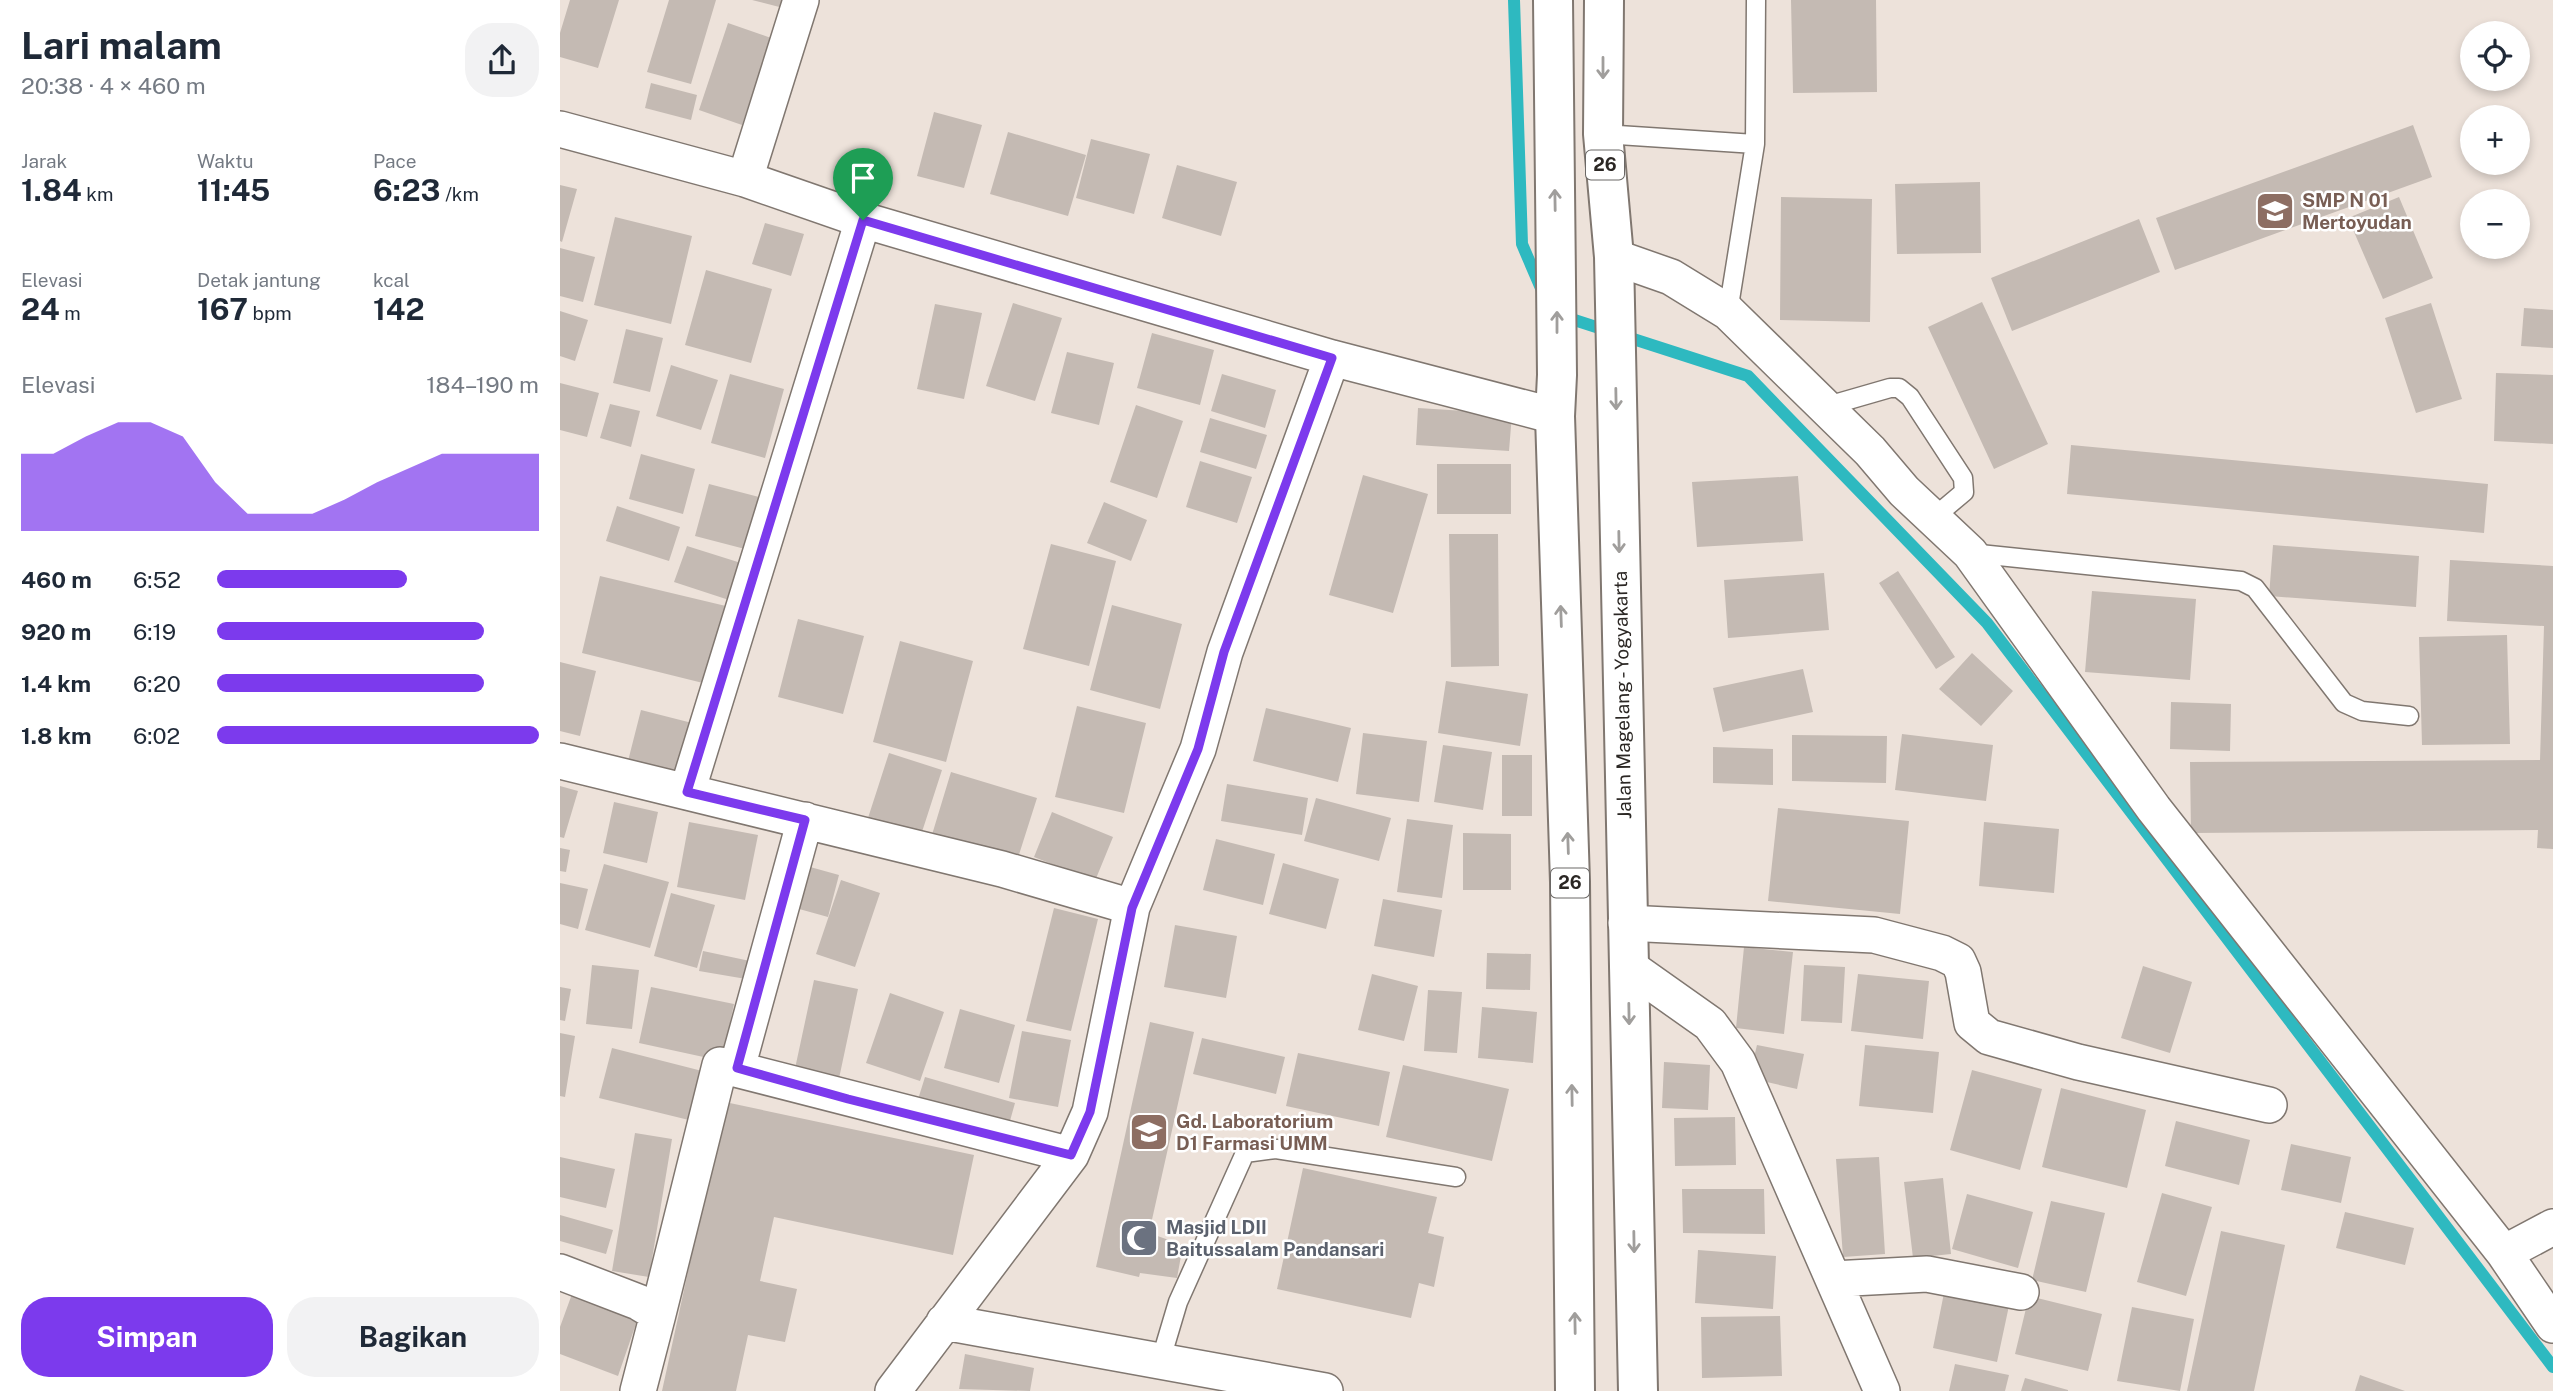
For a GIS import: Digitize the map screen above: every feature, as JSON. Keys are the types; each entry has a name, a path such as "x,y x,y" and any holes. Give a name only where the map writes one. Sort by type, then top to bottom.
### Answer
{"highway":[{"name":"26","path":"1553,0 1557,375 1555,416 1570,882 1576,1391"},
{"name":"Jalan Magelang - Yogyakarta","path":"1604,0 1602,134 1614,257 1638,1391"}],"street":[{"path":"745,179 801,0"},
{"path":"560,129 745,179 863,220 1332,358 1555,416"},
{"path":"687,792 863,220"},
{"path":"1614,257 1671,276 1728,312 1932,519 1970,553 2154,809 2504,1253 2553,1325"},
{"path":"893,1391 1071,1155 1090,1112 1132,908 1198,749 1224,652 1332,358"},
{"path":"560,761 1002,869 1132,908"},
{"path":"737,1068 805,820"},
{"path":"1626,923 1874,935 1942,953 1958,961 1963,972 1972,1023 1989,1037 2078,1062 2270,1105"},
{"path":"1628,966 1710,1024 1738,1062 1882,1391"},
{"path":"638,1391 720,1065 1071,1155"},
{"path":"2504,1253 2553,1227"},
{"path":"560,1272 638,1302 659,1314"},
{"path":"1833,1279 1927,1274 2021,1292"},
{"path":"944,1322 1161,1359 1325,1391"}],"lane":[{"path":"1728,312 1755,144 1756,0"},
{"path":"1602,134 1755,144"},
{"path":"1824,407 1890,388 1899,388 1910,397 1963,478 1964,492 1932,519"},
{"path":"1970,553 2241,581 2255,588 2344,703 2362,711 2409,716"},
{"path":"1161,1359 1178,1302 1245,1153 1276,1149 1456,1177"}],"building":[{"path":"570,0 619,0 598,68 560,57 560,33"},
{"path":"669,0 716,0 691,84 647,72"},
{"path":"752,0 794,0 791,10"},
{"path":"1791,0 1876,0 1877,92 1793,93"},
{"path":"728,23 771,38 742,125 699,110"},
{"path":"651,83 697,95 691,120 645,108"},
{"path":"934,112 982,125 964,188 917,176"},
{"path":"2413,125 2432,177 2175,270 2156,218"},
{"path":"1008,132 1086,155 1068,216 990,194"},
{"path":"1091,139 1150,154 1134,214 1076,198"},
{"path":"1177,165 1237,182 1221,236 1162,218"},
{"path":"1980,182 1981,253 1897,254 1895,184"},
{"path":"560,185 577,189 562,242 560,241"},
{"path":"1781,197 1872,199 1870,322 1780,320"},
{"path":"2399,197 2433,278 2383,299 2348,218"},
{"path":"615,217 692,236 671,324 594,305"},
{"path":"2139,219 2160,272 2012,331 1991,278"},
{"path":"765,223 804,234 791,276 752,264"},
{"path":"560,248 595,257 583,302 560,296"},
{"path":"706,270 772,289 751,363 685,345"},
{"path":"1982,302 2048,444 1994,469 1928,327"},
{"path":"1013,303 1062,318 1035,401 986,386"},
{"path":"2431,303 2462,399 2416,413 2385,318"},
{"path":"935,304 982,313 964,399 917,389"},
{"path":"2524,308 2553,310 2553,348 2521,346"},
{"path":"560,311 588,320 575,361 560,356"},
{"path":"626,329 663,338 650,392 613,383"},
{"path":"1152,333 1214,350 1200,405 1137,388"},
{"path":"1067,352 1114,363 1099,425 1051,413"},
{"path":"671,365 718,380 701,430 656,416"},
{"path":"2496,373 2553,375 2553,444 2494,441"},
{"path":"730,374 784,389 765,458 711,443"},
{"path":"1222,374 1276,390 1265,428 1211,411"},
{"path":"560,383 599,393 587,437 560,430"},
{"path":"610,404 640,411 631,447 600,438"},
{"path":"1136,405 1183,421 1157,498 1110,482"},
{"path":"1418,408 1512,414 1509,451 1416,445"},
{"path":"1210,418 1267,435 1256,469 1200,452"},
{"path":"2071,445 2488,484 2484,533 2067,494"},
{"path":"641,454 695,469 683,514 629,499"},
{"path":"1200,461 1252,477 1237,523 1186,507"},
{"path":"1437,464 1511,464 1511,514 1437,514"},
{"path":"1363,475 1428,494 1393,613 1329,595"},
{"path":"1798,476 1803,541 1697,547 1692,482"},
{"path":"709,484 759,497 745,549 695,536"},
{"path":"1104,502 1147,520 1131,561 1087,543"},
{"path":"617,506 680,527 669,561 606,541"},
{"path":"1449,534 1498,534 1499,666 1451,667"},
{"path":"1051,544 1116,561 1089,666 1023,649"},
{"path":"2273,545 2419,556 2416,607 2269,596"},
{"path":"687,546 741,563 729,600 674,582"},
{"path":"2450,560 2553,566 2553,849 2537,848 2538,830 2191,833 2190,762 2540,760 2544,626 2447,621"},
{"path":"1898,571 1955,657 1936,669 1879,583"},
{"path":"1824,573 1829,630 1728,638 1724,580"},
{"path":"600,576 730,607 711,685 582,653"},
{"path":"2092,591 2196,599 2190,680 2085,672"},
{"path":"1112,605 1182,624 1160,709 1090,690"},
{"path":"798,619 864,636 843,714 778,697"},
{"path":"2507,635 2510,744 2422,745 2419,637"},
{"path":"900,641 973,661 946,762 873,742"},
{"path":"1972,653 2013,691 1981,726 1939,689"},
{"path":"560,662 596,671 580,736 560,731"},
{"path":"1803,669 1813,712 1723,732 1713,688"},
{"path":"1446,681 1528,694 1520,746 1438,733"},
{"path":"2171,702 2231,704 2230,751 2170,749"},
{"path":"1077,706 1146,723 1124,813 1055,797"},
{"path":"1266,708 1351,728 1338,782 1253,761"},
{"path":"641,710 696,724 683,778 627,765"},
{"path":"1363,733 1427,741 1419,802 1356,794"},
{"path":"1902,734 1993,745 1986,801 1895,790"},
{"path":"1792,735 1887,736 1886,783 1792,781"},
{"path":"1443,745 1492,752 1483,810 1434,802"},
{"path":"1713,747 1773,749 1773,785 1713,783"},
{"path":"889,753 942,770 921,835 868,818"},
{"path":"1502,755 1532,755 1532,816 1502,816"},
{"path":"951,772 1037,798 1016,864 931,838"},
{"path":"1227,784 1308,798 1302,835 1221,821"},
{"path":"560,786 578,791 564,838 560,837"},
{"path":"1316,798 1391,818 1379,861 1304,841"},
{"path":"614,802 658,812 647,863 603,853"},
{"path":"1778,808 1909,821 1900,914 1768,901"},
{"path":"1052,812 1113,837 1095,881 1034,857"},
{"path":"1407,819 1453,825 1442,898 1397,892"},
{"path":"689,822 758,835 745,900 677,887"},
{"path":"1984,822 2059,829 2054,893 1979,886"},
{"path":"1463,833 1511,834 1511,890 1463,890"},
{"path":"1216,839 1275,854 1263,905 1203,890"},
{"path":"560,848 570,850 566,872 560,871"},
{"path":"1283,863 1339,879 1326,929 1269,914"},
{"path":"604,864 669,882 650,948 585,930"},
{"path":"803,865 839,875 828,917 792,907"},
{"path":"841,880 880,893 855,967 816,954"},
{"path":"560,883 588,889 578,929 560,924"},
{"path":"671,893 715,905 697,968 654,956"},
{"path":"1383,899 1442,910 1434,957 1374,946"},
{"path":"1054,908 1098,919 1071,1031 1026,1021"},
{"path":"1175,925 1237,936 1226,998 1164,987"},
{"path":"1744,947 1793,952 1784,1034 1736,1028"},
{"path":"703,951 750,961 752,980 699,971"},
{"path":"1487,953 1531,954 1530,990 1486,989"},
{"path":"592,965 639,970 632,1029 586,1024"},
{"path":"1804,965 1845,967 1842,1023 1801,1021"},
{"path":"2143,966 2192,982 2170,1053 2121,1038"},
{"path":"1372,974 1418,986 1404,1041 1358,1030"},
{"path":"1858,974 1929,981 1923,1039 1851,1031"},
{"path":"814,980 858,989 837,1088 793,1078"},
{"path":"560,987 571,989 565,1021 560,1020"},
{"path":"651,987 734,1004 722,1061 639,1043"},
{"path":"1428,990 1462,992 1457,1053 1424,1051"},
{"path":"890,993 944,1012 920,1081 866,1063"},
{"path":"1482,1007 1537,1012 1533,1063 1478,1058"},
{"path":"960,1009 1015,1025 999,1083 944,1068"},
{"name":"Gd. Laboratorium D1 Farmasi UMM","path":"1150,1022 1194,1032 1149,1233 1183,1245 1177,1278 1140,1273 1139,1277 1096,1267"},
{"path":"1022,1031 1071,1040 1058,1107 1009,1098"},
{"path":"560,1033 575,1036 565,1097 560,1096"},
{"path":"1202,1038 1285,1057 1276,1094 1193,1074"},
{"path":"1757,1045 1804,1054 1797,1089 1749,1078"},
{"path":"1865,1045 1939,1052 1933,1113 1859,1106"},
{"path":"612,1048 710,1073 697,1122 599,1098"},
{"path":"1298,1053 1390,1072 1379,1126 1286,1106"},
{"path":"1664,1062 1710,1065 1708,1110 1662,1108"},
{"path":"1403,1065 1509,1089 1492,1161 1386,1137"},
{"path":"1972,1070 2042,1089 2020,1170 1950,1150"},
{"path":"925,1077 1015,1103 1006,1135 915,1109"},
{"path":"2061,1088 2146,1110 2127,1188 2042,1167"},
{"path":"725,1102 974,1155 953,1255 774,1217 760,1281 797,1289 785,1342 748,1335 736,1391 662,1391"},
{"path":"1735,1117 1736,1165 1675,1166 1674,1118"},
{"path":"2176,1121 2250,1140 2239,1185 2165,1166"},
{"path":"635,1133 672,1139 649,1277 612,1271"},
{"path":"2291,1144 2351,1157 2341,1203 2281,1190"},
{"path":"560,1157 615,1169 606,1208 560,1197"},
{"path":"1879,1157 1885,1254 1843,1257 1836,1159"},
{"path":"1303,1168 1437,1197 1428,1233 1444,1237 1434,1287 1419,1283 1411,1318 1277,1289"},
{"path":"1943,1178 1951,1254 1913,1258 1904,1182"},
{"path":"1682,1189 1764,1189 1765,1234 1683,1233"},
{"path":"2162,1193 2212,1207 2186,1296 2137,1282"},
{"path":"1967,1194 2033,1212 2018,1268 1952,1249"},
{"path":"2051,1201 2105,1213 2086,1292 2032,1280"},
{"path":"2345,1212 2414,1228 2405,1265 2336,1248"},
{"path":"560,1215 613,1230 606,1254 560,1241"},
{"path":"2221,1231 2285,1245 2254,1391 2187,1391"},
{"path":"1698,1250 1776,1256 1773,1309 1695,1303"},
{"path":"1945,1288 2010,1301 1997,1362 1933,1348"},
{"path":"572,1294 638,1318 618,1376 560,1354 560,1327"},
{"path":"2029,1296 2102,1314 2088,1371 2015,1354"},
{"path":"2132,1307 2194,1319 2180,1391 2117,1381"},
{"path":"1780,1316 1782,1376 1702,1378 1701,1317"},
{"path":"965,1354 1034,1368 1030,1391 959,1389"},
{"path":"1955,1364 2009,1375 2005,1391 1949,1391"},
{"path":"2360,1375 2405,1391 2355,1391"},
{"path":"2025,1378 2068,1390 2068,1391 2021,1391"}],"waterway":[{"path":"1514,0 1522,244 1543,293"},
{"path":"1562,316 1748,376 1987,623 2553,1367"}],"place":[{"name":"SMP N 01 Mertoyudan","path":"2275,211"},
{"name":"Gd. Laboratorium D1 Farmasi UMM","path":"1149,1132"},
{"name":"Masjid LDII Baitussalam Pandansari","path":"1139,1238"}],"route":[{"path":"863,220 1332,358 1224,652 1198,749 1132,908 1090,1112 1071,1155 737,1068 745,1030 805,820 687,792 863,220"}]}
